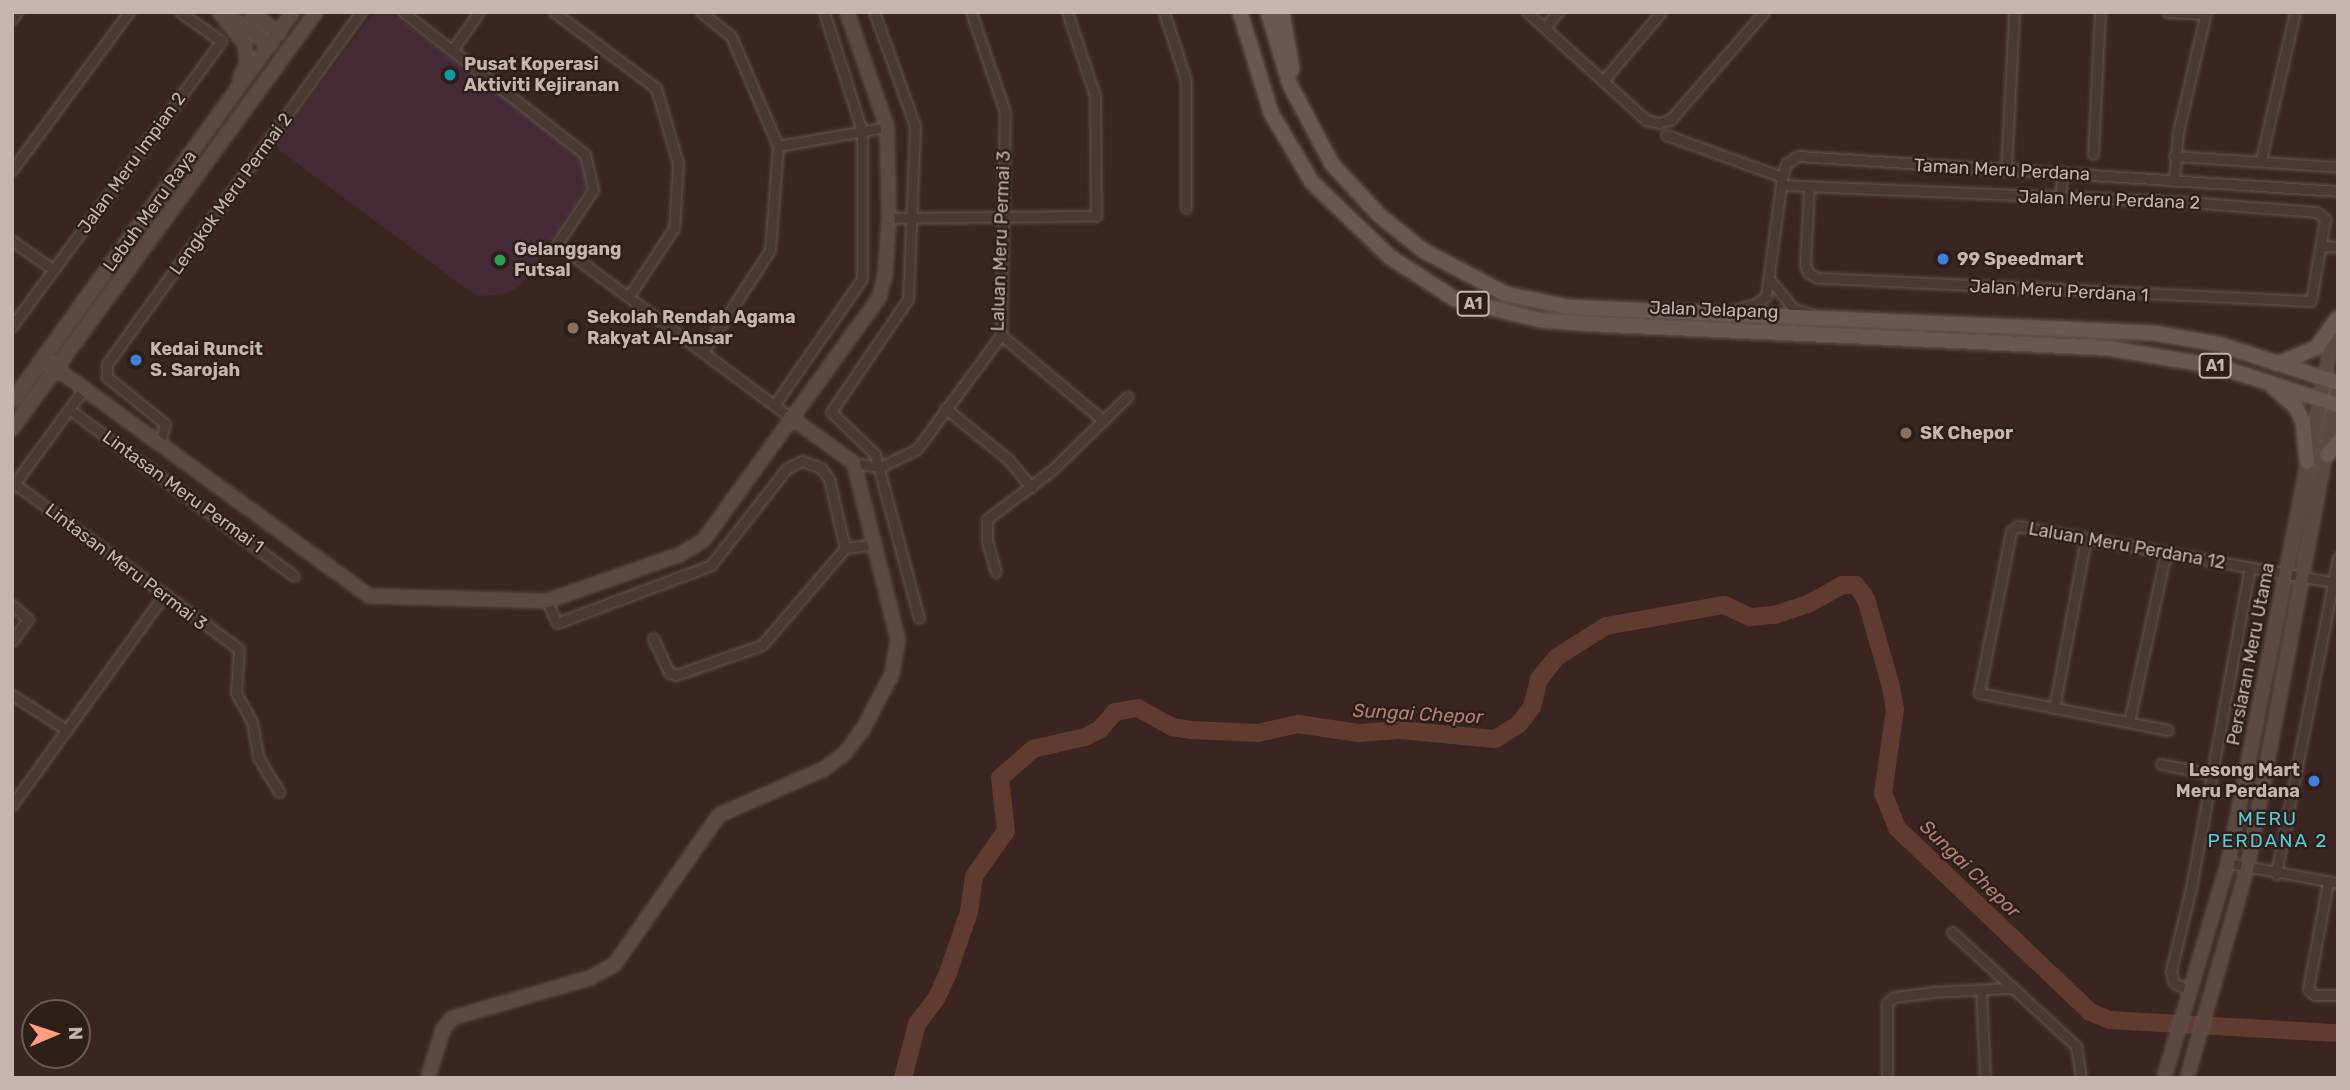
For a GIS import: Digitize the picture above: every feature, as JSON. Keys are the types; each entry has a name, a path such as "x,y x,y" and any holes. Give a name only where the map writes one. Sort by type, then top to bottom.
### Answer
{"main road":[{"name":"Jalan Jelapang","path":"1240,12 1271,113 1312,182 1390,257 1455,299 1496,312 1576,323 2107,348 2220,367 2336,405"},
{"name":"Jalan Jelapang","path":"1268,12 1304,115 1332,164 1380,216 1424,251 1480,283 1540,304 1716,315 1819,317 2154,333 2218,344 2333,383"},
{"path":"1282,12 1304,115"},
{"path":"2276,364 2316,348 2337,317"},
{"path":"2263,380 2296,407 2303,422 2307,462"},
{"path":"2327,455 2338,442"}],"street":[{"path":"12,19 17,12"},
{"path":"12,170 129,12"},
{"name":"Jalan Meru Impian 2","path":"12,326 221,41 180,12"},
{"path":"221,12 277,41"},
{"path":"221,12 239,34 247,53 247,64 224,108"},
{"path":"251,12 277,41"},
{"name":"Lebuh Meru Raya","path":"12,401 224,108 277,41 293,12"},
{"path":"259,91 277,41 315,12"},
{"name":"Lebuh Meru Raya","path":"12,429 315,12"},
{"name":"Lengkok Meru Permai 2","path":"159,445 165,424 107,377 111,358 361,12"},
{"path":"403,12 584,154 593,190 557,244 854,463 880,467"},
{"path":"453,49 479,12"},
{"path":"554,12 656,88 678,163 674,228 629,296"},
{"path":"701,12 731,36 778,146 770,250 704,351"},
{"path":"775,404 862,279 862,131 824,12"},
{"path":"43,359 369,596 547,601 695,548 879,298 885,276 889,218 887,127 847,12"},
{"path":"874,12 915,126 914,217 908,299 831,412 871,447 880,467 919,618"},
{"name":"Laluan Meru Permai 3","path":"880,467 917,449 1001,335 1005,112 971,12"},
{"path":"889,218 1096,216 1095,96 1066,12"},
{"path":"1164,12 1186,81 1186,208"},
{"path":"1527,12 1646,120 1659,123 1671,119 1764,12"},
{"path":"1545,27 1558,12"},
{"path":"1603,81 1661,12"},
{"path":"2006,171 2014,12"},
{"path":"2093,154 2101,12"},
{"path":"2167,12 2205,13 2174,156 2174,181"},
{"path":"2261,159 2295,12"},
{"path":"778,146 887,127"},
{"name":"Jalan Meru Perdana 2","path":"1666,135 1781,181 1809,187 2317,212 2325,219 2311,301"},
{"name":"Taman Meru Perdana","path":"1781,181 1786,164 1798,156 2338,191"},
{"path":"2174,156 2261,159 2338,167"},
{"path":"2060,198 2062,173"},
{"path":"1716,315 1756,304 1766,296 1771,281 1781,181"},
{"name":"Jalan Meru Perdana 1","path":"1809,187 1808,273 1818,278 2311,301"},
{"path":"12,241 54,270"},
{"path":"2321,246 2338,247"},
{"path":"1771,281 1794,309 1819,317"},
{"name":"Persiaran Meru Utama","path":"2187,1078 2247,869 2336,405 2333,383 2337,317"},
{"path":"1001,335 1104,421"},
{"name":"Persiaran Meru Utama","path":"2164,1078 2228,863 2319,399 2333,383"},
{"path":"13,485 83,390"},
{"path":"996,572 987,541 987,519 1031,487 1128,396"},
{"path":"945,408 1009,460 1031,487"},
{"name":"Lintasan Meru Permai 1","path":"69,409 294,576"},
{"path":"547,601 557,623 711,565 787,468 802,461 821,468 829,479 845,548"},
{"path":"428,1078 443,1029 452,1018 590,978 615,964 719,815 824,769 845,753 863,729 898,652 876,544 854,463"},
{"name":"Lintasan Meru Permai 3","path":"13,485 239,649 236,693 252,722 258,757 279,792"},
{"name":"Laluan Meru Perdana 12","path":"2054,708 1979,693 1978,684 2011,531 2018,526 2250,567 2302,579 2332,582"},
{"path":"2086,539 2054,708 2168,730"},
{"path":"653,638 669,673 676,675 762,645 845,548 876,544"},
{"path":"2129,722 2166,554"},
{"path":"2276,874 2338,557"},
{"path":"2189,996 2174,983 2171,971 2250,567"},
{"path":"12,805 164,595"},
{"path":"12,605 28,619 12,641"},
{"path":"12,695 66,730"},
{"path":"2161,764 2211,774"},
{"path":"2228,863 2247,869 2333,882 2308,989 2314,995 2338,995"},
{"path":"1952,932 2076,1046 2081,1078"},
{"path":"1886,1078 1885,1014 1887,1003 1894,997 2010,988"},
{"path":"1981,990 1984,1078"}],"shaded area":[{"path":"389,12 572,145 582,157 589,184 520,286 506,294 479,296 466,289 278,149 277,143 372,15"}],"waterway":[{"name":"Sungai Chepor","path":"903,1078 917,1024 936,999 948,973 969,912 974,876 1006,831 1000,778 1033,749 1085,737 1099,730 1115,712 1138,708 1172,727 1192,730 1258,733 1298,724 1358,733 1400,730 1495,739 1519,724 1532,707 1539,679 1557,657 1606,626 1724,605 1750,617 1774,615 1810,603 1842,585 1856,585 1866,599 1891,687 1895,709 1883,793 1897,828 2090,1012 2110,1020 2338,1033"}],"place":[{"name":"Pusat Koperasi Aktiviti Kejiranan","path":"450,75"},
{"name":"99 Speedmart","path":"1943,259"},
{"name":"Gelanggang Futsal","path":"500,260"},
{"name":"Sekolah Rendah Agama Rakyat Al-Ansar","path":"573,328"},
{"name":"Kedai Runcit S. Sarojah","path":"136,360"},
{"name":"SK Chepor","path":"1906,433"},
{"name":"Lesong Mart Meru Perdana","path":"2314,781"}],"district":[{"name":"MERU PERDANA 2","path":"2268,830"}]}
